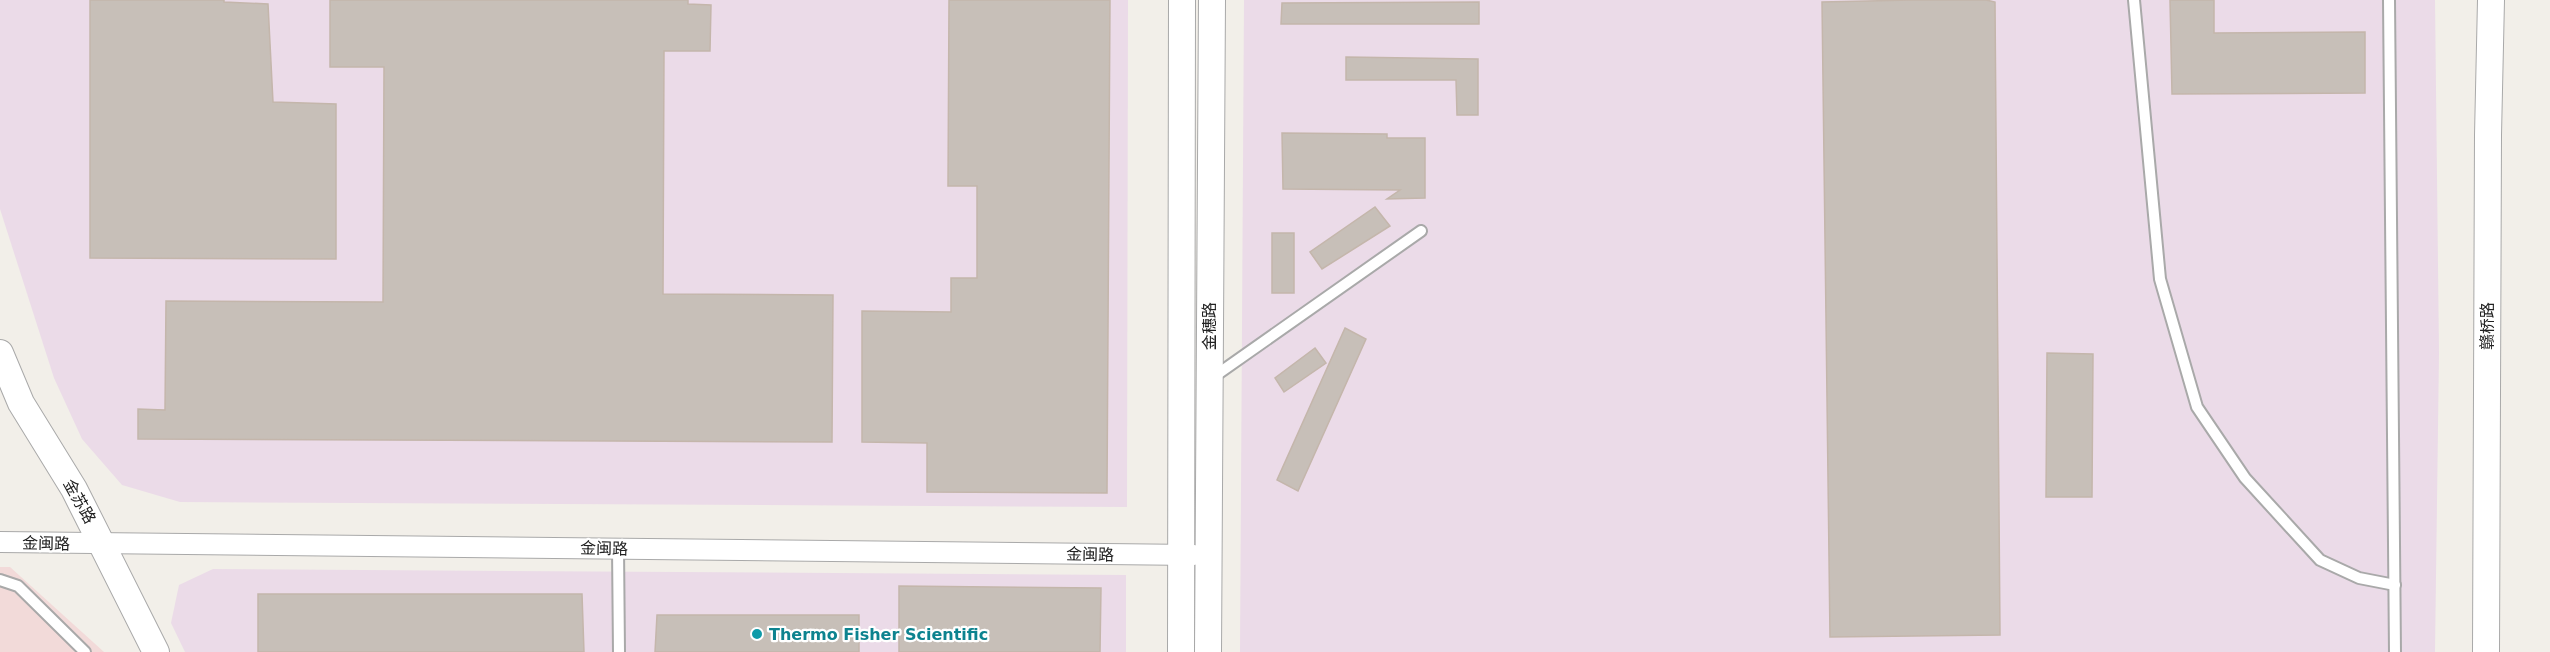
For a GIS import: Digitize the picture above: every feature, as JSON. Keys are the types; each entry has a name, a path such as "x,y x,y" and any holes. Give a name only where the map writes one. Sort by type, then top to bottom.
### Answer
{"street":[{"name":"金穗路","path":"1181,652 1182,0"},
{"name":"金穗路","path":"1208,652 1212,0"},
{"name":"赣桥路","path":"2486,652 2488,135 2491,0"},
{"name":"金苏路","path":"0,353 21,403 74,489 156,652"},
{"name":"金闽路","path":"0,542 1209,555"}],"lane":[{"path":"2134,0 2160,279 2197,407 2245,478 2320,560 2359,578 2395,585"},
{"path":"2389,0 2395,652"},
{"path":"1209,380 1421,231"},
{"path":"618,548 619,652"},
{"path":"0,579 18,586 85,652"}],"shaded area":[{"path":"0,0 1128,0 1127,507 180,502 122,485 82,439 54,378 0,209"},
{"path":"1244,0 2435,0 2439,353 2435,652 1240,652"},
{"path":"0,567 10,567 104,652 0,652"},
{"path":"213,569 1126,575 1126,652 185,652 171,623 179,585"}],"building":[{"path":"90,0 224,0 224,2 268,4 273,102 336,104 336,259 90,258"},
{"path":"330,0 688,0 688,4 711,5 710,51 664,51 663,294 833,295 832,442 138,439 138,409 165,410 166,301 383,302 384,67 330,67"},
{"path":"949,0 1110,0 1107,493 927,492 927,443 862,442 862,311 951,312 951,278 977,278 977,186 948,186"},
{"path":"1912,0 1995,2 2000,635 1830,637 1822,2"},
{"path":"2170,0 2214,0 2214,33 2365,32 2365,93 2172,94"},
{"path":"1479,2 1479,24 1281,24 1282,3"},
{"path":"1346,57 1478,59 1478,115 1457,115 1456,80 1346,80"},
{"path":"1282,133 1387,134 1387,138 1425,138 1425,198 1387,199 1400,190 1283,189"},
{"path":"1375,207 1390,226 1322,269 1310,252"},
{"path":"1272,233 1294,233 1294,293 1272,293"},
{"path":"1345,328 1366,339 1298,491 1277,480"},
{"path":"1315,348 1326,363 1284,392 1275,378"},
{"path":"2047,353 2093,354 2092,497 2046,497"},
{"path":"899,586 1101,588 1100,652 899,652"},
{"path":"258,594 582,594 584,652 258,652"},
{"name":"Thermo Fisher Scientific","path":"657,615 859,615 859,652 655,652"}],"place":[{"name":"Thermo Fisher Scientific","path":"757,634"}]}
